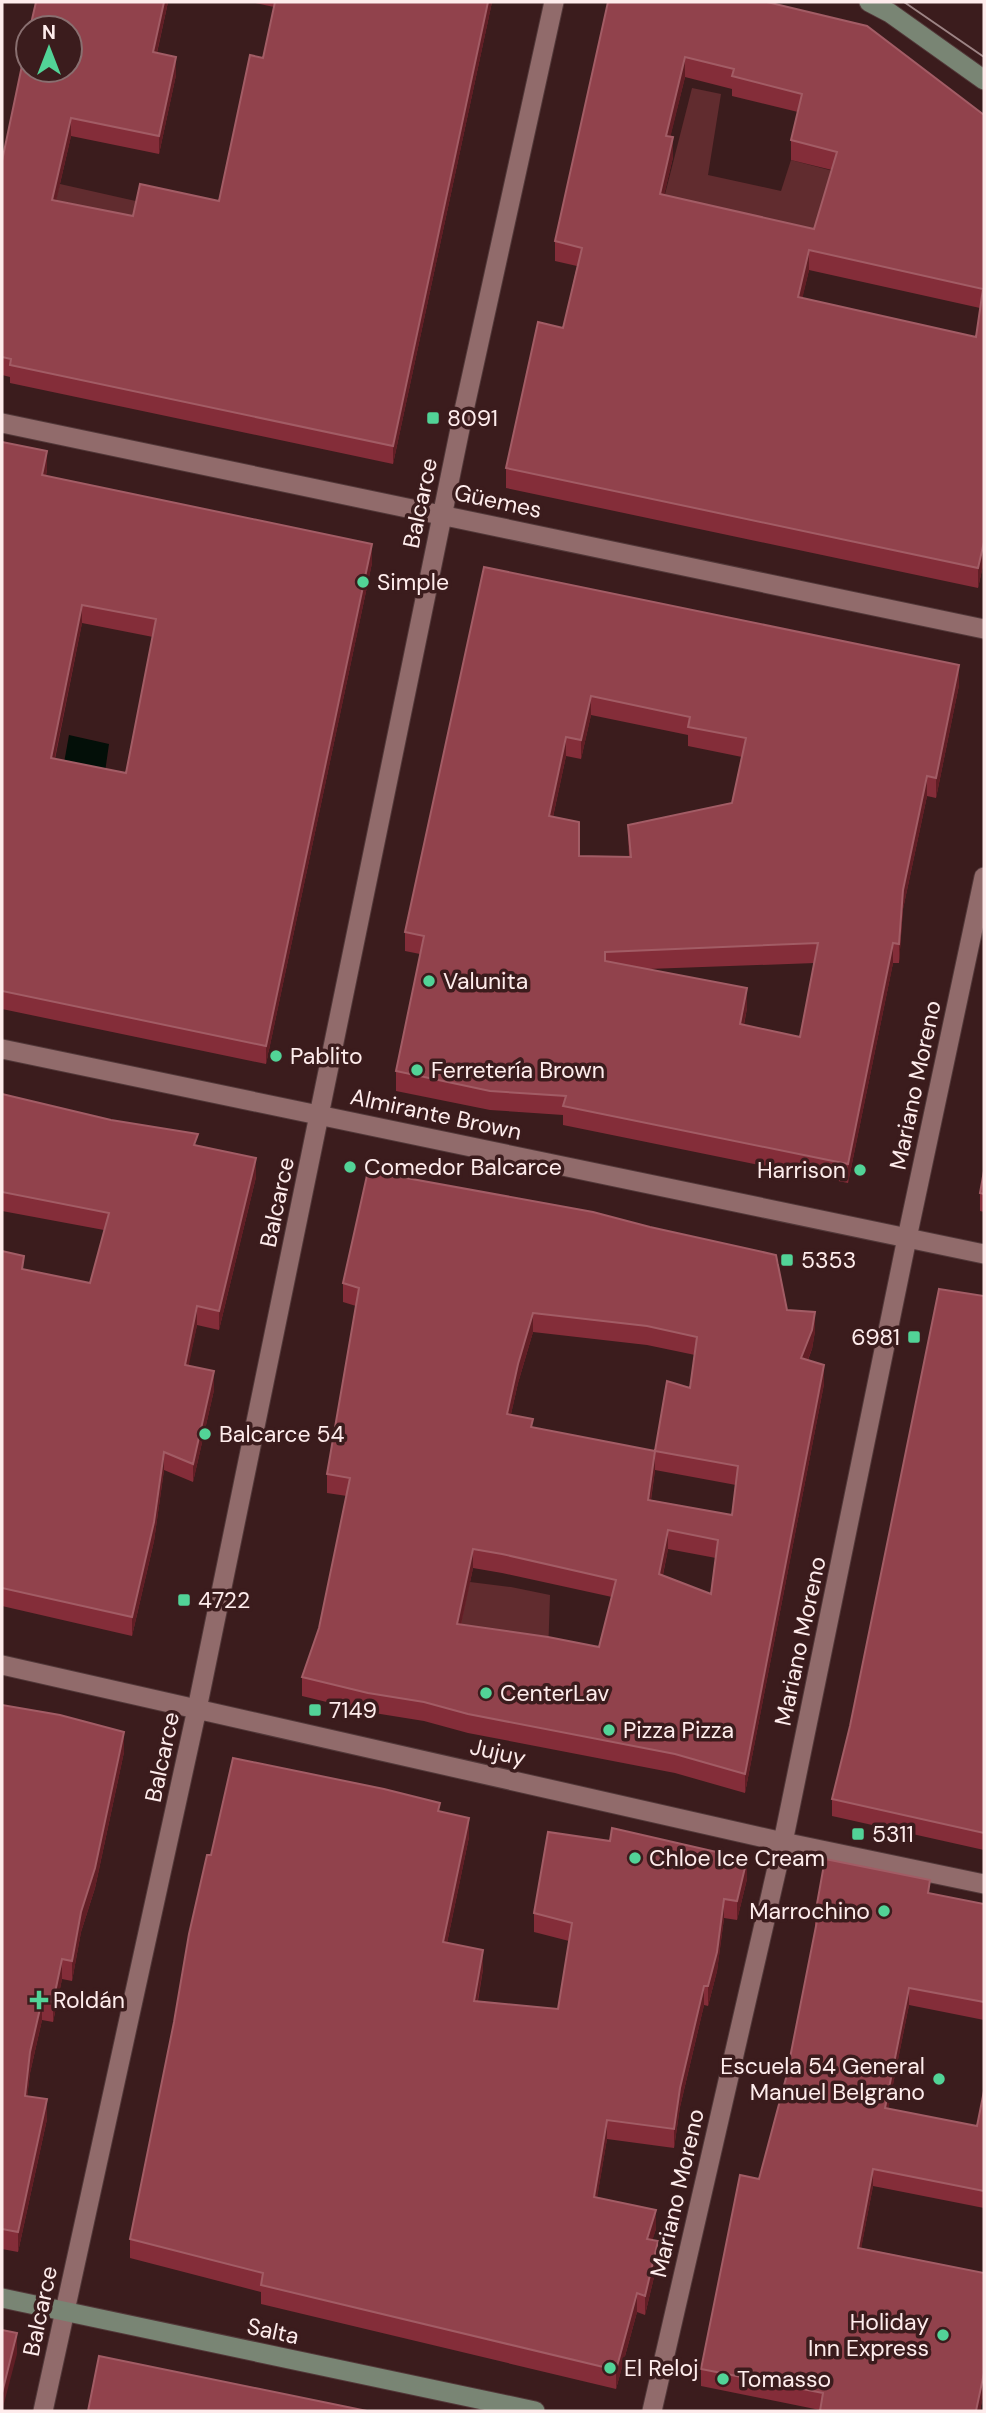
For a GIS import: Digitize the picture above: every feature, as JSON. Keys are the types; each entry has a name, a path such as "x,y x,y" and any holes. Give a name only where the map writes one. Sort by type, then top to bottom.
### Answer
{"main road":[{"path":"869,2 890,13 984,80"},
{"name":"Salta","path":"2,2298 535,2411"}],"street":[{"name":"Balcarce","path":"43,2411 197,1709 443,514 554,2"},
{"name":"Güemes","path":"2,424 984,629"},
{"name":"Mariano Moreno","path":"652,2411 783,1842 984,877"},
{"name":"Almirante Brown","path":"2,1049 984,1254"},
{"name":"Jujuy","path":"2,1665 783,1842 984,1884"}],"shaded area":[{"path":"692,88 721,94 708,175 781,191 791,160 837,172 814,249 660,214"},
{"path":"60,184 140,202 133,238 52,218"},
{"path":"69,735 109,744 105,772 64,763"},
{"path":"470,1582 550,1595 548,1655 457,1643"}],"building":[{"path":"36,2 164,2 153,52 176,57 159,136 71,118 52,200 133,216 140,184 219,201 250,55 263,58 275,2 488,2 393,446 10,365 11,359 2,357 2,161 18,84 84,84 84,14 33,14"},
{"path":"608,2 767,2 867,26 984,115 984,542 978,568 506,468 538,322 563,328 582,248 555,241","holes":["685,57 734,69 732,76 802,94 791,140 837,152 814,229 660,194 673,137 666,136","809,250 983,289 976,337 798,297"]},
{"path":"2,442 47,451 42,475 372,544 266,1046 2,991","holes":["82,605 156,619 126,773 51,758"]},
{"path":"484,567 959,665 936,778 927,776 903,890 899,944 893,943 848,1164 563,1106 566,1096 490,1091 396,1071 424,936 405,932","holes":["591,696 690,717 688,727 746,738 732,803 628,825 631,857 579,856 579,822 549,816 566,737 581,740","818,943 800,1037 740,1024 747,988 605,961 605,952"]},
{"path":"2,1094 111,1120 198,1134 194,1145 256,1158 219,1311 197,1306 185,1365 214,1371 193,1464 164,1452 154,1522 132,1617 2,1588 2,1251 24,1256 22,1269 90,1283 109,1213 2,1192"},
{"path":"368,1171 593,1212 776,1255 787,1310 815,1312 812,1330 801,1358 824,1365 745,1774 675,1754 468,1714 424,1702 368,1693 302,1677 319,1628 350,1478 327,1474 359,1288 343,1283","holes":["533,1313 647,1326 697,1337 690,1388 667,1381 655,1451 531,1427 533,1419 507,1414","655,1451 738,1466 732,1515 648,1500","668,1530 718,1540 711,1594 659,1574","473,1549 616,1580 599,1647 457,1624"]},
{"path":"984,1171 984,1194 980,1193"},
{"path":"939,1289 984,1296 984,1833 832,1799 850,1726"},
{"path":"2,1705 60,1715 124,1732 72,1961 62,1959 53,2002 42,2000 30,2052 25,2096 47,2099 18,2232 2,2229"},
{"path":"233,1758 440,1803 438,1811 469,1818 443,1942 483,1950 474,2001 558,2009 572,1923 534,1913 548,1832 610,1841 612,1828 747,1859 737,1901 724,1899 717,1952 708,1986 704,1986 680,2088 674,2129 607,2120 594,2197 656,2210 647,2239 658,2241 645,2296 637,2293 616,2370 261,2285 263,2273 130,2239 189,1934 207,1855 211,1855"},
{"path":"825,1859 930,1880 928,1893 984,1904 984,2002 909,1988 885,2108 977,2126 984,2091 984,2191 873,2169 858,2248 984,2273 984,2373 976,2411 820,2411 823,2393 701,2369 740,2175 759,2179 786,2078 818,1916 815,1915"},
{"path":"2,2330 17,2333 2,2393"},
{"path":"99,2356 367,2411 88,2411"}],"tram line":[{"path":"904,2 984,57"}],"place":[{"name":"8091","path":"433,418"},
{"name":"Simple","path":"363,582"},
{"name":"Valunita","path":"429,981"},
{"name":"Pablito","path":"276,1056"},
{"name":"Ferretería Brown","path":"417,1070"},
{"name":"Comedor Balcarce","path":"350,1167"},
{"name":"Harrison","path":"860,1170"},
{"name":"5353","path":"787,1260"},
{"name":"6981","path":"914,1337"},
{"name":"Balcarce 54","path":"205,1434"},
{"name":"4722","path":"184,1600"},
{"name":"CenterLav","path":"486,1693"},
{"name":"7149","path":"315,1710"},
{"name":"Pizza Pizza","path":"609,1730"},
{"name":"5311","path":"858,1834"},
{"name":"Chloe Ice Cream","path":"635,1858"},
{"name":"Marrochino","path":"884,1911"},
{"name":"Roldán","path":"39,2000"},
{"name":"Escuela 54 General Manuel Belgrano","path":"939,2079"},
{"name":"Holiday Inn Express","path":"943,2335"},
{"name":"El Reloj","path":"610,2368"},
{"name":"Tomasso","path":"723,2379"}]}
